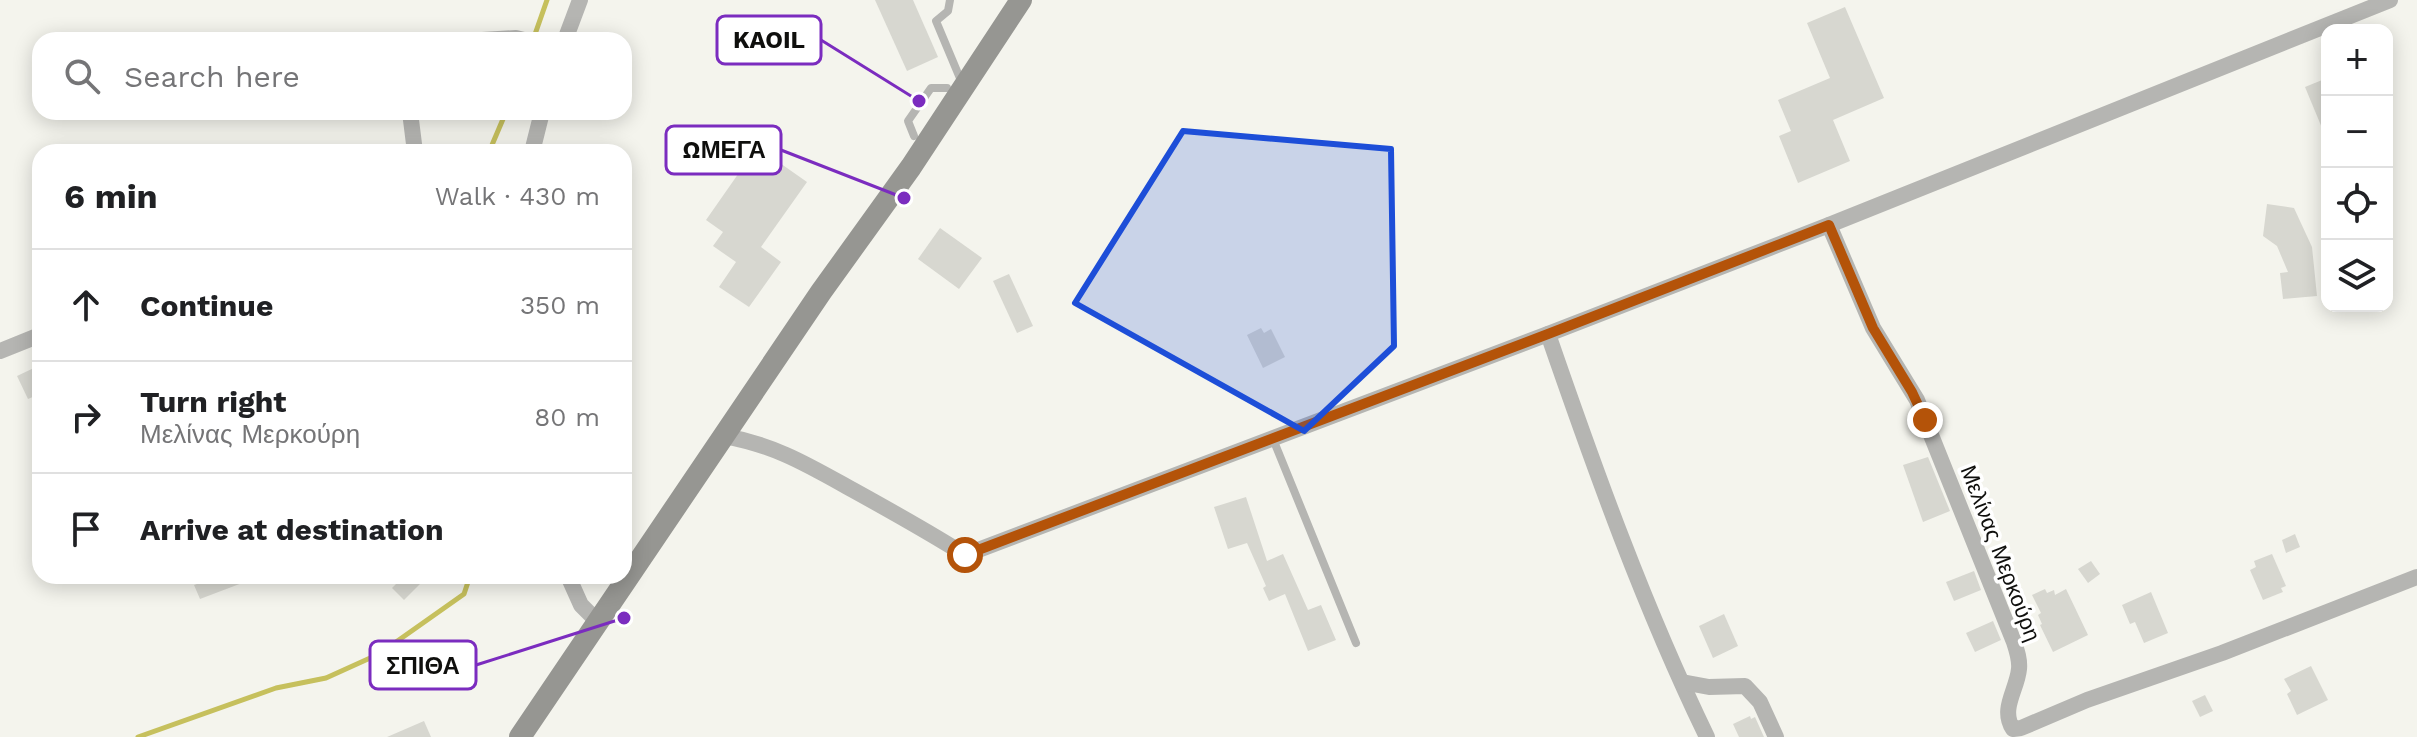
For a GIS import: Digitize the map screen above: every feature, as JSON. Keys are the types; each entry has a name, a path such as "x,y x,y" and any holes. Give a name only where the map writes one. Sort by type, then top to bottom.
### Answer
{"street":[{"path":"568,32 580,0"},
{"path":"632,574 821,292 911,167 956,88 1021,0"},
{"path":"724,436 787,454 965,555 1829,225 2390,0"},
{"path":"411,120 414,144"},
{"path":"534,144 540,120"},
{"name":"Μελίνας Μερκούρη","path":"1829,225 1873,328 1917,400 2014,642 2019,670 2008,711 2009,724 2013,729 2417,577"},
{"path":"1548,334 1593,460 1707,737"},
{"path":"0,351 32,338"},
{"path":"572,584 583,609 599,623"},
{"path":"520,737 625,584"},
{"path":"1682,682 1709,687 1745,686 1760,702 1776,737"}],"lane":[{"path":"914,136 908,121 931,88 956,88 936,21 948,11 950,0"},
{"path":"1273,439 1356,643"}],"highlighted area":[{"path":"1183,131 1391,149 1394,346 1304,431 1075,303"}],"building":[{"path":"875,0 913,0 938,57 907,71"},
{"path":"1845,7 1884,98 1833,120 1850,161 1798,183 1779,136 1791,131 1778,100 1830,78 1807,23"},
{"path":"2321,80 2321,126 2305,87"},
{"path":"757,147 807,182 761,247 781,262 749,307 719,287 736,262 713,246 723,232 706,220"},
{"path":"2267,204 2294,208 2312,247 2317,296 2283,299 2280,273 2288,272 2277,246 2263,236"},
{"path":"940,228 982,258 959,289 918,259"},
{"path":"1009,274 1033,326 1017,333 993,281"},
{"path":"1261,328 1264,333 1271,329 1285,357 1263,368 1247,335"},
{"path":"32,369 32,397 28,399 17,376"},
{"path":"1928,457 1950,511 1923,522 1903,465"},
{"path":"1246,497 1267,561 1283,554 1308,610 1321,605 1336,640 1308,651 1285,594 1269,601 1263,588 1266,586 1247,543 1228,549 1214,507"},
{"path":"2295,534 2300,547 2286,553 2282,540"},
{"path":"2272,554 2286,586 2281,588 2283,592 2263,600 2250,570 2256,567 2254,561"},
{"path":"2091,561 2100,574 2088,583 2078,569"},
{"path":"1974,571 1981,590 1954,601 1946,582"},
{"path":"197,584 240,584 200,599 194,585"},
{"path":"396,584 420,584 404,600 392,588"},
{"path":"2045,589 2047,593 2054,590 2055,595 2066,589 2088,635 2053,652 2040,625 2038,615 2041,613 2032,595"},
{"path":"2151,592 2168,633 2144,643 2135,622 2130,624 2122,605"},
{"path":"1724,614 1738,646 1713,658 1699,626"},
{"path":"1993,621 2001,640 1975,652 1966,633"},
{"path":"2311,666 2328,700 2297,715 2287,694 2291,691 2284,679"},
{"path":"2205,695 2213,711 2200,717 2192,701"},
{"path":"1750,716 1751,719 1755,717 1764,737 1739,737 1733,724"},
{"path":"424,721 431,737 387,737"}],"waterway":[{"path":"536,32 547,0"},
{"path":"492,144 503,120"},
{"path":"138,737 276,688 326,678 379,654 464,594 467,584"}],"place":[{"name":"KAOIL","path":"919,101"},
{"name":"ΩΜΕΓΑ","path":"904,198"},
{"name":"ΣΠΙΘΑ","path":"624,618"}],"route":[{"path":"965,555 1829,225 1861,304 1884,350 1917,400 1925,420"}]}
